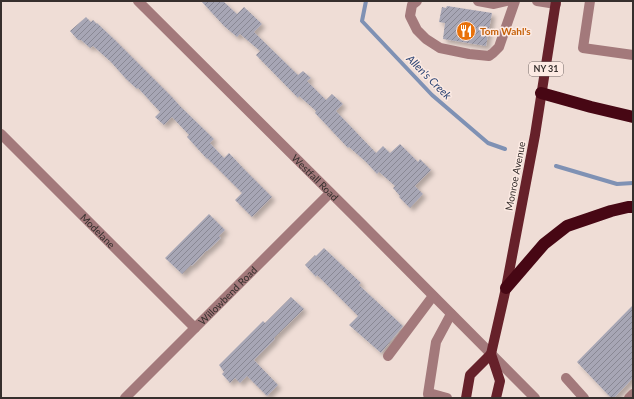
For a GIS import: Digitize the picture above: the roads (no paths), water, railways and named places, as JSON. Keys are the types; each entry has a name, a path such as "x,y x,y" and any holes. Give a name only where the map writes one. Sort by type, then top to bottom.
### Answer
{"highway":[{"path":"541,93 633,117"},
{"path":"506,288 544,244 567,226 611,211 633,207"}],"main road":[{"name":"Monroe Avenue","path":"491,354 506,288 535,135 556,2"},
{"path":"466,398 470,375 491,354 500,381 496,398"}],"street":[{"name":"Westfall Road","path":"138,1 535,398"},
{"path":"417,1 412,6 410,16 417,30 426,38 440,48 469,54 489,56 499,47 515,1"},
{"path":"478,1 494,4 506,1"},
{"path":"537,1 556,2"},
{"path":"590,1 583,48 633,55"},
{"name":"Modelane","path":"1,134 195,328"},
{"name":"Willowbend Road","path":"125,398 330,193"},
{"path":"388,356 433,296"},
{"path":"447,398 429,396 436,342 451,314"},
{"path":"566,378 584,398"},
{"path":"629,398 633,394"}],"waterway":[{"name":"Allen's Creek","path":"366,1 362,21 432,95 488,143 505,149"},
{"name":"Allen's Creek","path":"556,166 617,184 633,183"}],"place":[{"name":"Tom Wahl's","path":"466,31"}]}
